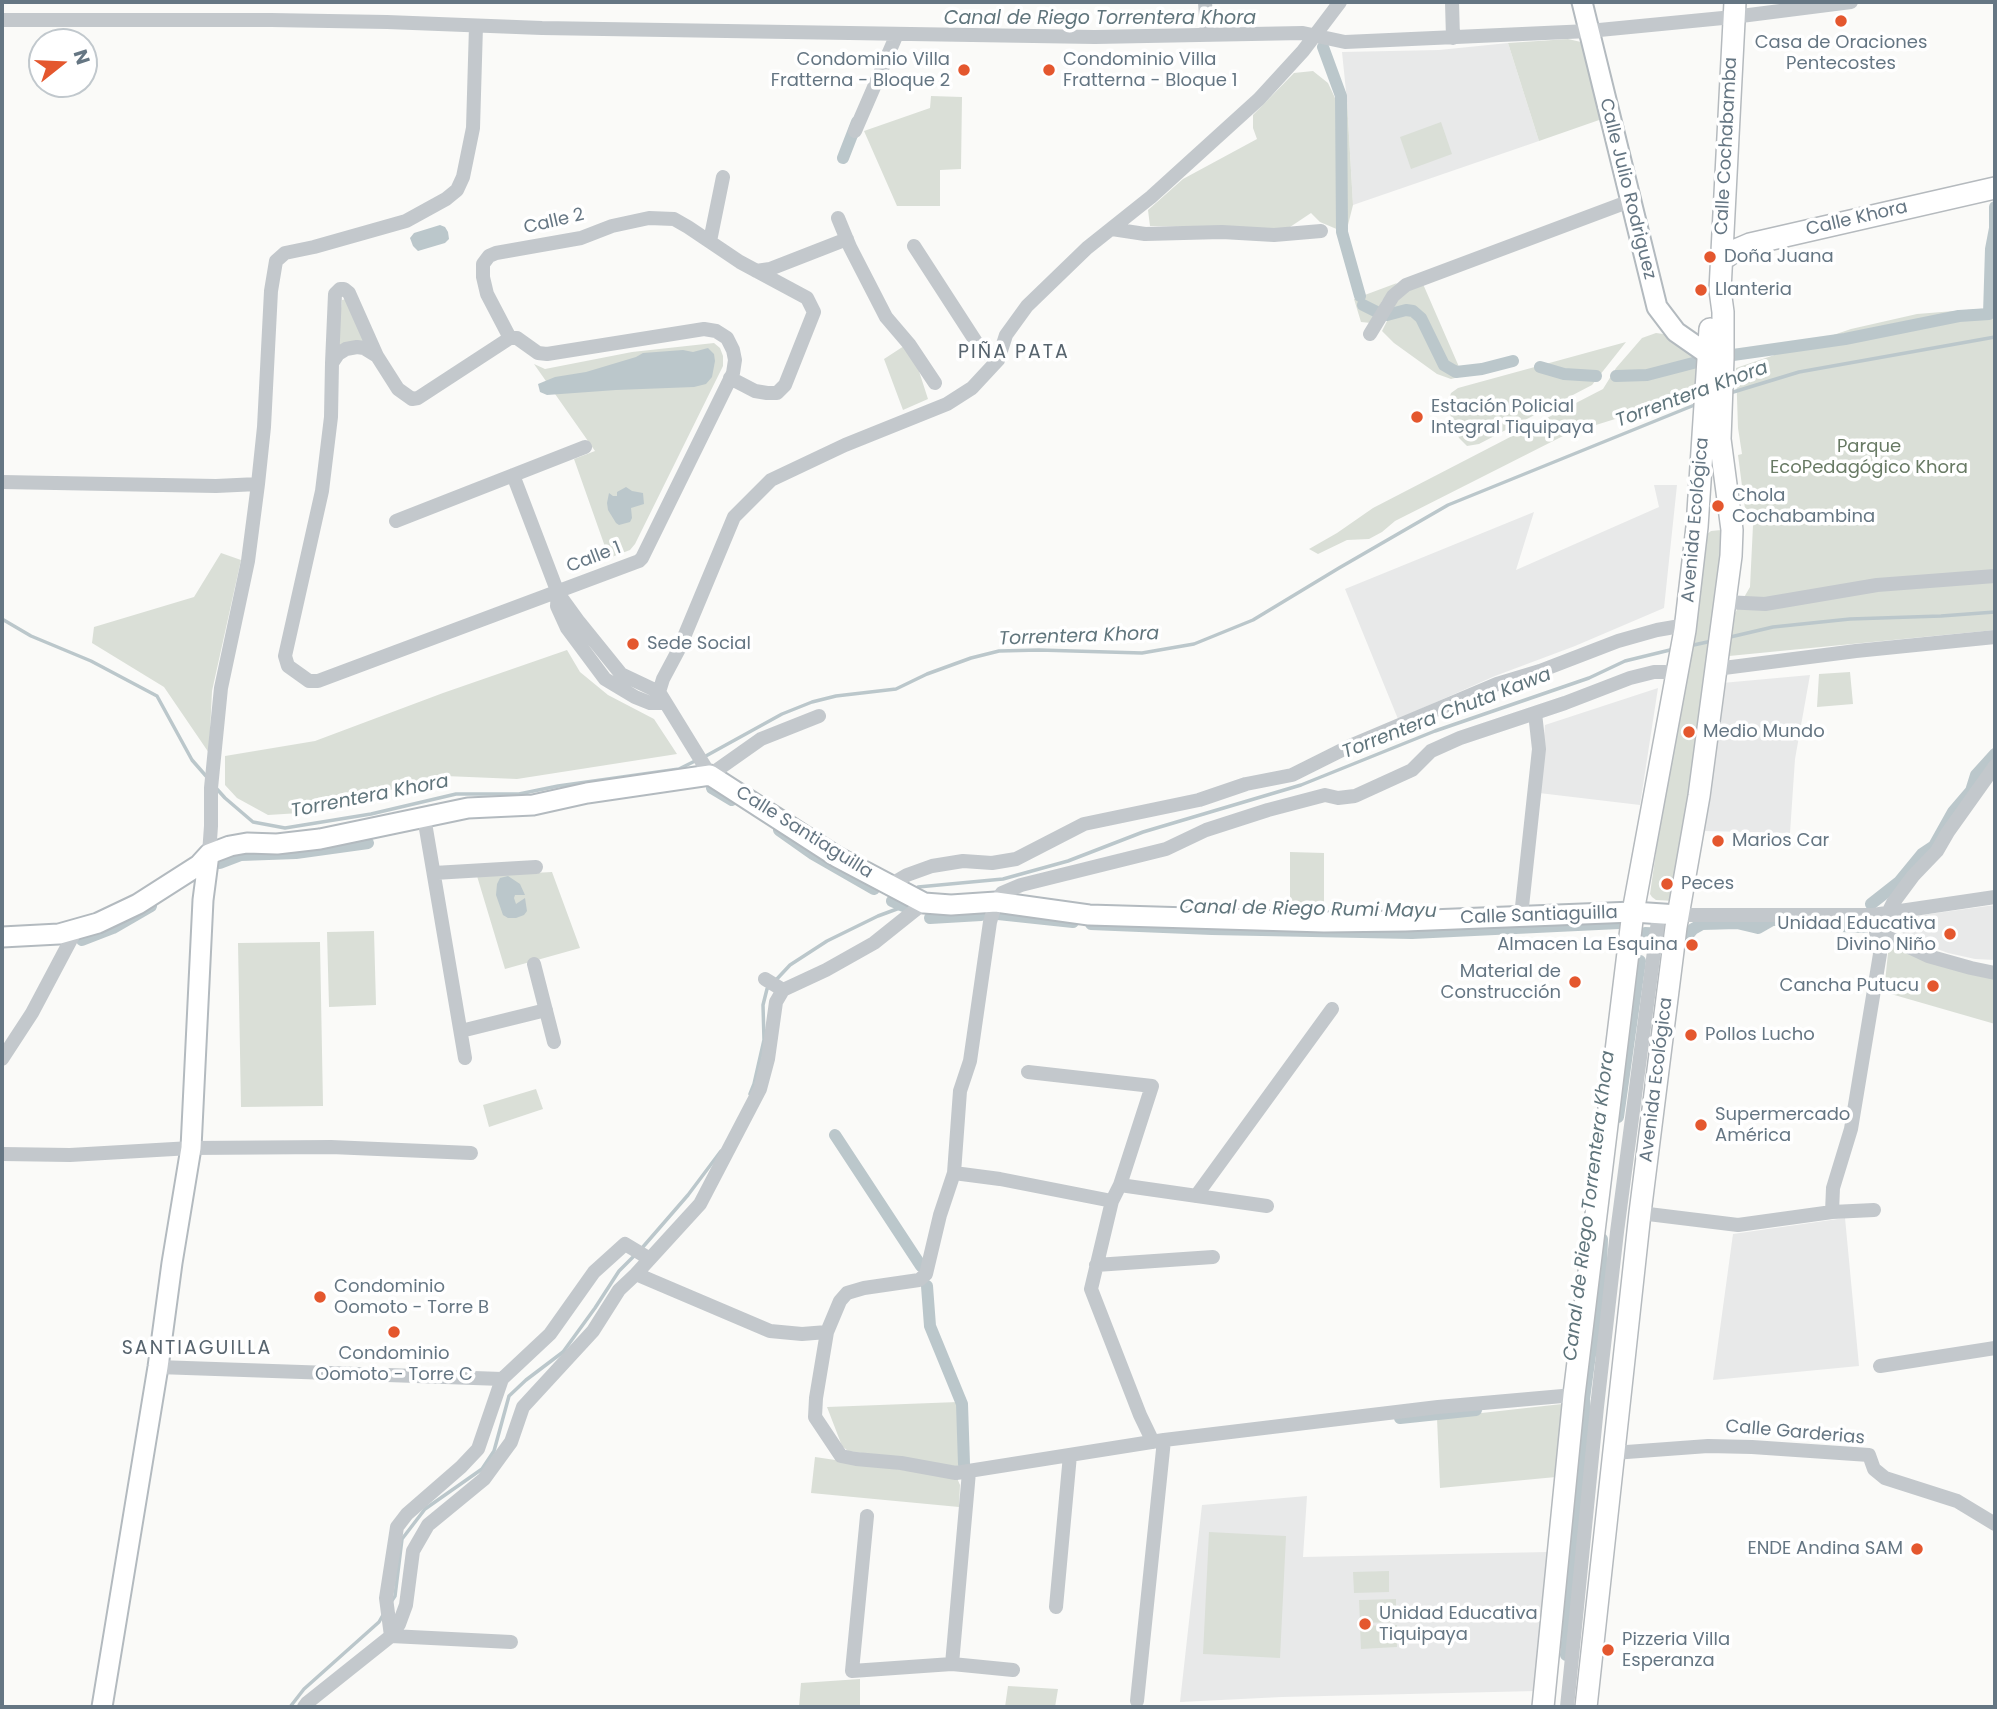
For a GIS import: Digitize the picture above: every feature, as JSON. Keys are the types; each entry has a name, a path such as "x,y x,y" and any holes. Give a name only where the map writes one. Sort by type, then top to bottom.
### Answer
{"main road":[{"name":"Calle Cochabamba","path":"1720,290 1734,10"},
{"name":"Calle Khora","path":"1723,260 1750,244 1995,188"},
{"path":"1716,382 1709,355 1711,313 1720,290"},
{"name":"Avenida Ecológica","path":"1543,1707 1574,1395 1633,912 1686,628 1712,423 1723,312 1720,290"},
{"name":"Avenida Ecológica","path":"1586,1707 1640,1213 1668,918 1699,796 1724,612 1732,530 1721,455 1712,423"},
{"path":"1697,527 1714,522 1732,530"}],"street":[{"path":"1205,2 1207,34"},
{"path":"662,697 663,679 679,649 734,517 771,480 845,445 947,404 972,388 998,360 1006,335 1027,306 1087,248 1151,197 1259,99 1315,36 1340,2"},
{"path":"1452,2 1453,38"},
{"name":"Calle Julio Rodriguez","path":"1582,2 1657,307 1676,332 1709,355"},
{"path":"2,20 271,20 1095,37 1303,33 1345,41 1589,31 1734,10 1851,2"},
{"path":"102,1707 191,1148 203,900 211,827 211,788 221,688 248,561 258,484 264,427 271,291 276,261 285,253 406,221 457,190 463,177 473,128 475,26"},
{"path":"855,131 897,34"},
{"path":"709,241 723,177"},
{"path":"1370,334 1394,296 1406,285 1630,201"},
{"name":"Calle 2","path":"510,338 487,293 483,264 489,256 580,238 612,226 660,217 674,219 755,271 807,298 814,312 785,385 777,393 755,391 730,377"},
{"path":"838,218 886,317 909,344 935,383"},
{"path":"1112,229 1145,234 1222,232 1274,235 1321,231"},
{"path":"755,271 770,270 848,243"},
{"path":"787,288 786,276 791,268 848,243"},
{"path":"914,246 979,348 998,360"},
{"name":"Calle 1","path":"340,289 349,293 377,356 398,389 412,399 418,398 510,338 517,338 538,353 547,354 704,329 716,331 727,338 735,360 730,377 639,561 318,681 309,681 288,666 285,656 322,491 331,417 335,294 340,289"},
{"path":"332,363 338,354 357,347 377,356"},
{"path":"397,521 585,447"},
{"path":"513,475 558,593 581,636 621,674 662,697 708,772"},
{"path":"2,482 216,486 258,484"},
{"path":"1724,612 1877,585 1995,576"},
{"path":"892,886 907,876 932,866 963,860 992,863 1016,859 1084,824 1199,800 1246,784 1292,775 1350,746 1497,684 1540,671 1618,641 1657,630 1686,628"},
{"path":"1717,663 1995,637"},
{"path":"1574,1395 1438,1407 1158,1441 956,1473 841,1455 815,1417 827,1332 847,1293 919,1280 926,1274 940,1215 954,1173 960,1090 970,1061 990,922 996,902 1002,893 1021,885 1167,849 1206,830 1268,810 1325,795 1338,798 1355,796 1412,770 1431,751 1460,738 1630,678 1654,672 1678,672"},
{"path":"1521,916 1539,749 1535,713"},
{"path":"2,936 42,936 76,930 117,915 199,865 209,854 230,846 320,839 468,808 533,805 708,772 761,739 819,716"},
{"path":"1832,1212 1833,1188 1851,1129 1868,1030 1880,954 1877,932 1880,914 1893,903 1913,876 1937,851 1995,766"},
{"name":"Calle Santiaguilla","path":"708,772 836,857 918,901 951,905 996,902 1089,915 1324,922 1633,912 1668,918"},
{"path":"424,817 465,1058"},
{"path":"434,873 536,867"},
{"path":"1567,1707 1609,1300 1668,918 1880,914 1995,897"},
{"path":"304,1707 391,1636 406,1605 413,1551 428,1525 484,1479 511,1443 523,1407 593,1331 619,1290 700,1203 760,1088 768,1059 776,1002 774,985 826,970 874,943 918,901"},
{"path":"2,1059 32,1013 76,930"},
{"path":"1877,932 1928,956 1995,973"},
{"path":"534,964 554,1042"},
{"path":"1196,1196 1332,1009"},
{"path":"461,1031 546,1010"},
{"path":"1028,1072 1152,1086 1120,1185 1112,1201 1091,1289 1140,1415 1158,1441 1137,1701"},
{"path":"2,1154 70,1155 191,1148 331,1147 471,1153"},
{"path":"954,1173 1000,1179 1112,1201"},
{"path":"1120,1185 1267,1206"},
{"path":"1640,1213 1738,1225 1832,1212 1874,1210"},
{"path":"391,1636 386,1598 397,1527 407,1514 461,1468 478,1449 502,1378 550,1334 594,1272 625,1244 650,1259"},
{"path":"1096,1265 1213,1257"},
{"path":"636,1274 770,1331 802,1334 827,1332"},
{"path":"1880,1366 1995,1348"},
{"path":"158,1367 502,1378"},
{"name":"Calle Garderias","path":"1613,1453 1708,1446 1870,1455 1874,1469 1885,1478 1957,1501 1995,1524"},
{"path":"1056,1607 1070,1455"},
{"path":"952,1664 969,1472"},
{"path":"867,1516 852,1671 952,1664 1013,1670"},
{"path":"391,1636 510,1642"}],"shaded area":[{"path":"1508,43 1539,141 1353,205 1342,52 1439,50"},
{"path":"440,225 448,232 449,239 445,243 418,251 413,246 410,238 414,233"},
{"path":"708,348 714,354 715,361 712,377 706,384 694,387 547,395 540,392 538,384 643,353 683,350 693,352"},
{"path":"1654,485 1677,485 1664,608 1495,676 1398,719 1345,589 1534,512 1516,570 1659,507"},
{"path":"626,487 643,493 644,504 631,508 630,522 619,525 608,510 607,503 609,493 617,496 617,492"},
{"path":"1810,675 1795,759 1790,833 1703,831 1722,683"},
{"path":"1658,688 1640,805 1539,793 1545,725"},
{"path":"508,876 520,884 525,895 515,895 516,904 525,898 527,911 516,918 503,915 496,895 500,878"},
{"name":"Unidad Educativa Divino Niño","path":"1995,905 1995,960 1948,953 1918,942 1890,926 1889,922 1892,919"},
{"path":"1845,1218 1859,1366 1713,1380 1733,1234"},
{"name":"Unidad Educativa Tiquipaya","path":"1307,1496 1303,1557 1548,1552 1536,1691 1180,1702 1202,1505"}],"green space":[{"path":"1568,39 1581,42 1602,119 1539,141 1508,43"},
{"path":"1313,71 1328,83 1335,98 1347,101 1353,205 1346,233 1320,222 1311,213 1287,229 1150,226 1148,210 1183,179 1257,139 1253,128 1253,115 1294,73"},
{"path":"931,96 962,97 961,169 940,170 940,206 897,206 864,131 930,108"},
{"path":"1441,122 1452,154 1411,169 1400,137"},
{"name":"Parque EcoPedagógico Khora","path":"1995,273 1995,630 1729,656 1735,613 1750,587 1753,525 1751,510 1745,509 1738,455 1742,454 1738,428 1736,368 1851,329 1917,314 1991,308"},
{"path":"1397,283 1382,301 1371,323 1361,322 1354,299"},
{"path":"1423,284 1463,376 1451,379 1437,374 1382,331 1397,301 1407,290"},
{"path":"346,299 369,345 336,351 342,300"},
{"path":"1656,333 1671,335 1704,356 1700,392 1687,393 1567,434 1395,521 1369,539 1347,540 1318,554 1309,549 1373,508 1603,389 1616,368 1642,338"},
{"path":"1626,342 1592,385 1479,444 1467,446 1459,438 1448,403 1451,393 1458,388"},
{"path":"714,343 720,348 723,366 635,544 630,550 609,558 574,459 595,451 534,364 545,369 632,352"},
{"path":"904,346 917,365 928,399 903,410 884,359"},
{"path":"1721,530 1726,533 1674,901 1656,900 1650,894 1674,725 1706,535 1711,531"},
{"path":"221,553 241,560 212,691 209,753 164,687 92,643 94,627 194,597"},
{"path":"567,650 580,672 608,695 654,719 677,754 517,779 445,776 300,813 268,815 237,798 225,785 225,756 315,741"},
{"path":"1850,672 1853,704 1817,707 1819,674"},
{"path":"1290,852 1324,853 1324,907 1290,907"},
{"path":"552,872 580,948 505,969 477,876"},
{"path":"374,931 376,1005 329,1007 327,932"},
{"path":"320,942 323,1106 241,1107 238,943"},
{"path":"1889,943 1995,978 1995,1024 1884,992"},
{"path":"536,1089 543,1109 489,1127 483,1105"},
{"path":"958,1402 961,1467 848,1451 842,1446 827,1407"},
{"path":"1562,1404 1556,1477 1440,1488 1437,1418"},
{"path":"815,1457 957,1478 960,1485 959,1507 811,1493"},
{"path":"1209,1532 1286,1536 1280,1658 1203,1654"},
{"path":"1389,1571 1389,1592 1354,1593 1353,1572"},
{"path":"1396,1599 1396,1622 1360,1623 1359,1600"},
{"path":"1397,1625 1397,1647 1361,1649 1360,1626"},
{"path":"860,1679 860,1707 799,1707 801,1683"},
{"path":"1008,1686 1058,1689 1055,1707 1005,1707"}],"waterway":[{"name":"Canal de Riego Torrentera Khora","path":"1323,47 1341,96 1342,232 1360,296"},
{"name":"Canal de Riego Torrentera Khora","path":"843,158 857,122"},
{"name":"Canal de Riego Torrentera Khora","path":"1733,355 1845,339 1959,316 1989,314 1995,207"},
{"name":"Canal de Riego Torrentera Khora","path":"1363,305 1379,313"},
{"name":"Canal de Riego Torrentera Khora","path":"1387,315 1413,311 1421,318 1444,365 1456,372 1513,361"},
{"name":"Torrentera Khora","path":"1730,393 1799,372 1995,337"},
{"name":"Canal de Riego Torrentera Khora","path":"1616,376 1647,375 1697,362"},
{"name":"Canal de Riego Torrentera Khora","path":"1540,367 1564,374 1596,376"},
{"name":"Torrentera Khora","path":"704,757 782,714 812,702 836,696 896,689 927,674 999,651 1142,653 1194,644 1253,620 1448,505 1697,404"},
{"name":"Torrentera Chuta Kawa","path":"1726,638 1773,627 1850,619 1995,612"},
{"name":"Torrentera Khora","path":"2,619 31,636 91,661 157,696 192,760 206,776"},
{"name":"Torrentera Chuta Kawa","path":"1689,646 1712,641"},
{"name":"Torrentera Chuta Kawa","path":"918,887 1003,879 1068,861 1143,832 1301,785 1435,731 1589,678 1625,661 1674,649"},
{"name":"Canal de Riego Torrentera Khora","path":"1871,904 1899,882 1922,854 1934,846 1953,812 1971,791 1976,775 1995,754"},
{"name":"Torrentera Khora","path":"216,788 253,822 285,828 371,814 456,794 519,794 679,769 697,760"},
{"name":"Canal de Riego Rumi Mayu","path":"712,788 732,800"},
{"name":"Canal de Riego Rumi Mayu","path":"779,830 813,854 874,889"},
{"name":"Canal de Riego Rumi Mayu","path":"220,863 241,855 296,853 368,843"},
{"name":"Canal de Riego Rumi Mayu","path":"892,901 915,911"},
{"name":"Canal de Riego Rumi Mayu","path":"82,940 113,928 151,906"},
{"path":"775,981 790,965 827,941 905,906"},
{"name":"Canal de Riego Rumi Mayu","path":"998,914 1073,922"},
{"name":"Canal de Riego Rumi Mayu","path":"930,918 981,915"},
{"name":"Canal de Riego Torrentera Khora","path":"1686,937 1702,924 1737,923 1758,928 1772,920 1784,920 1794,924 1865,927"},
{"name":"Canal de Riego Rumi Mayu","path":"1091,924 1412,933 1619,923"},
{"name":"Canal de Riego Rumi Mayu","path":"1645,933 1666,934"},
{"name":"Canal de Riego Torrentera Khora","path":"1618,1117 1640,961"},
{"path":"750,1094 764,1040 763,1005 770,986"},
{"name":"Canal de Riego Torrentera Khora","path":"835,1135 921,1266"},
{"path":"642,1248 688,1195 721,1151"},
{"name":"Canal de Riego Torrentera Khora","path":"1566,1655 1586,1423 1584,1399 1590,1355 1599,1332 1602,1239"},
{"path":"391,1602 395,1596 402,1539 425,1509 482,1469 494,1451 509,1396 563,1352 619,1271 634,1256"},
{"name":"Canal de Riego Torrentera Khora","path":"927,1286 930,1326 962,1404 964,1464"},
{"name":"Canal de Riego Torrentera Khora","path":"1400,1418 1476,1410"},
{"path":"290,1707 304,1689 379,1622 383,1615"}],"place":[{"name":"Casa de Oraciones Pentecostes","path":"1841,21"},
{"name":"Condominio Villa Fratterna - Bloque 2","path":"964,70"},
{"name":"Condominio Villa Fratterna - Bloque 1","path":"1049,70"},
{"name":"Doña Juana","path":"1710,257"},
{"name":"Llanteria","path":"1701,290"},
{"name":"Estación Policial Integral Tiquipaya","path":"1417,417"},
{"name":"Chola Cochabambina","path":"1718,506"},
{"name":"Sede Social","path":"633,644"},
{"name":"Medio Mundo","path":"1689,732"},
{"name":"Marios Car","path":"1718,841"},
{"name":"Peces","path":"1667,884"},
{"name":"Unidad Educativa Divino Niño","path":"1950,934"},
{"name":"Almacen La Esquina","path":"1692,945"},
{"name":"Material de Construcción","path":"1575,982"},
{"name":"Cancha Putucu","path":"1933,986"},
{"name":"Pollos Lucho","path":"1691,1035"},
{"name":"Supermercado América","path":"1701,1125"},
{"name":"Condominio Oomoto - Torre B","path":"320,1297"},
{"name":"Condominio Oomoto - Torre C","path":"394,1332"},
{"name":"ENDE Andina SAM","path":"1917,1549"},
{"name":"Unidad Educativa Tiquipaya","path":"1365,1624"},
{"name":"Pizzeria Villa Esperanza","path":"1608,1650"}],"district":[{"name":"PIÑA PATA","path":"1014,353"},
{"name":"SANTIAGUILLA","path":"197,1349"}]}
